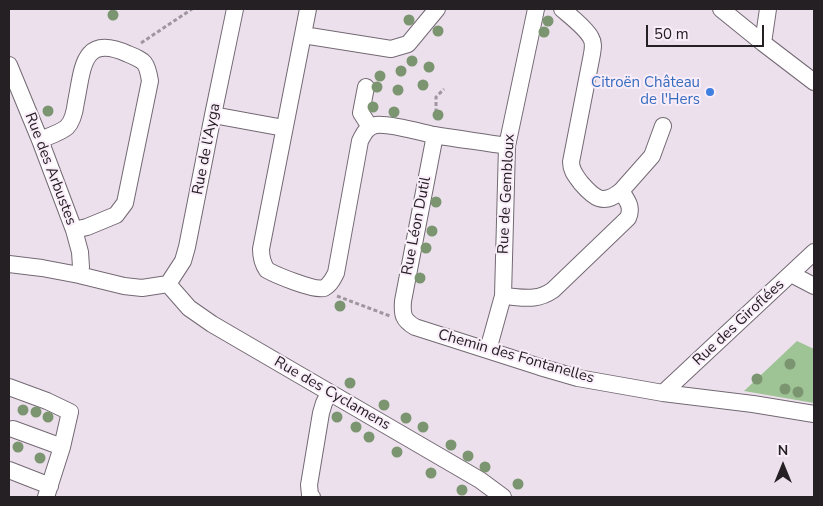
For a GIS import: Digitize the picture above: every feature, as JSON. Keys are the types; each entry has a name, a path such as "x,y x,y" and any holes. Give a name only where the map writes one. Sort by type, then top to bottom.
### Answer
{"street":[{"name":"Rue de l'Ayga","path":"168,284 183,260 187,247 235,9"},
{"path":"308,9 262,249 261,258 267,270 310,287 324,288 332,281 336,273 360,141 364,132 370,127 388,125 435,135 507,146"},
{"path":"303,35 390,50 408,44 435,9"},
{"name":"Rue de Gembloux","path":"488,350 503,296 507,146 536,9"},
{"path":"562,9 586,31 593,45 571,162 571,168 576,177 592,195 599,199 614,197 652,156 663,126"},
{"path":"721,9 814,82"},
{"path":"763,43 768,9"},
{"path":"40,140 67,127 71,121 74,115 84,63 90,52 102,47 111,47 144,61 150,81 125,203 116,214 87,227 74,230"},
{"name":"Rue des Arbustes","path":"9,66 40,140 74,230 80,252 81,267 79,275"},
{"path":"366,87 361,113 370,127"},
{"path":"213,115 284,128"},
{"name":"Rue Léon Dutil","path":"404,317 402,311 403,301 435,135"},
{"path":"503,296 540,297 553,290 628,218 631,212 630,206 621,191"},
{"name":"Rue des Giroflées","path":"662,393 814,252"},
{"path":"9,264 79,275 124,286 142,288 168,284"},
{"path":"791,274 814,286"},
{"name":"Rue des Cyclamens","path":"168,284 189,308 212,324 480,480 503,497"},
{"name":"Chemin des Fontanelles","path":"404,317 408,323 415,327 578,378 662,393 753,404 814,414"},
{"path":"9,387 70,412 62,447 48,491 9,470"},
{"path":"312,497 309,485 319,422 329,393"},
{"path":"13,429 62,447"}],"path":[{"path":"125,52 192,9"},
{"path":"435,135 436,97 444,90"},
{"path":"324,288 339,297 388,316 404,317"}],"green space":[{"path":"797,341 814,349 814,403 744,391"}],"place":[{"name":"Citroën Château de l'Hers","path":"710,92"}]}
